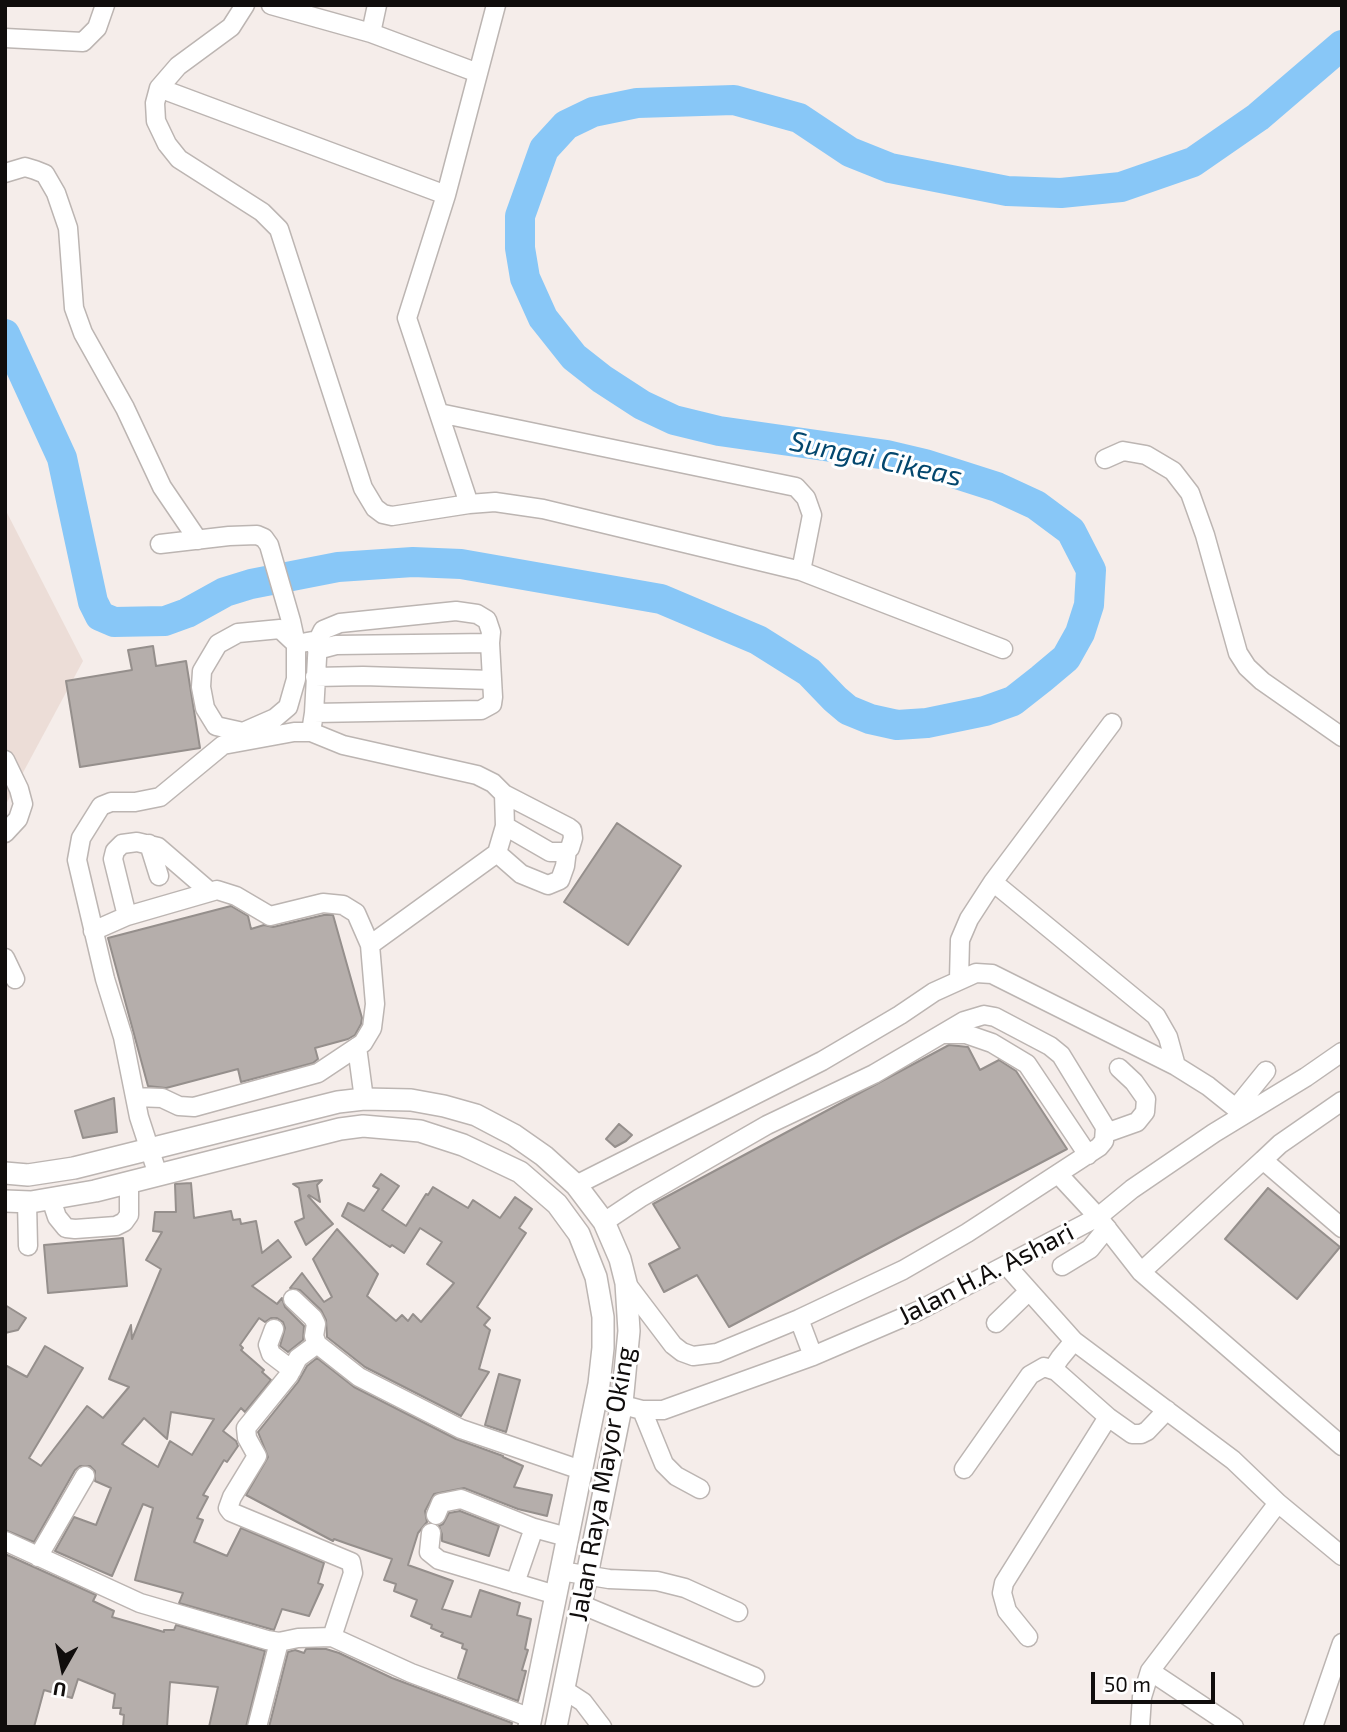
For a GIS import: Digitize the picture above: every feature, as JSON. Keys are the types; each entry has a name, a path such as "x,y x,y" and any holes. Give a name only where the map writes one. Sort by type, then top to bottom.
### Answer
{"main road":[{"name":"Jalan Raya Mayor Oking","path":"5,1173 47,1174 338,1102 364,1099 411,1100 476,1115 514,1135 544,1156 576,1185 601,1218 620,1259 626,1283 629,1331 622,1403 556,1727"},
{"name":"Jalan Raya Mayor Oking","path":"5,1201 51,1199 340,1129 363,1126 421,1131 463,1145 520,1172 556,1204 579,1234 596,1277 603,1317 603,1348 596,1398 530,1722"}],"street":[{"path":"5,38 83,42 97,28 105,5"},
{"path":"245,5 231,27 178,66 159,88 155,103 156,121 167,144 179,159 262,212 279,229 363,488 375,508 392,516 495,502 543,509 801,571 1003,649"},
{"path":"271,5 371,33 478,73"},
{"path":"371,33 377,5"},
{"path":"469,504 407,318 446,195 496,5"},
{"path":"159,88 446,195"},
{"path":"5,173 24,167 35,170 45,174 56,193 68,228 74,308 83,333 125,408 162,487 198,540"},
{"path":"439,413 796,487 806,498 812,515 801,571"},
{"path":"1105,459 1123,451 1146,455 1173,471 1190,493 1205,535 1238,653 1247,667 1262,681 1342,737"},
{"path":"160,544 257,535 264,538 269,545 296,644 296,679 288,707 275,718 243,732 216,726"},
{"path":"311,732 317,645 323,630 340,622 456,611 477,614 487,620 491,632 492,704 481,710 314,713"},
{"path":"223,745 205,708 201,687 202,671 218,644 237,634 280,629 296,644 317,645 491,643"},
{"path":"315,677 492,680"},
{"path":"959,979 958,954 963,928 993,882 1112,723"},
{"path":"158,1175 139,1117 123,1037 105,979 77,860 81,838 101,806 111,802 135,802 160,797 223,745 295,732 311,732 342,745 477,775 493,783 504,794 572,830 573,838 570,848 558,854 505,826"},
{"path":"5,760 23,804 18,819 5,833"},
{"path":"370,945 497,853 505,826 504,794"},
{"path":"127,916 113,859 115,851 122,844 137,842 158,847 209,891"},
{"path":"149,844 159,876"},
{"path":"497,853 522,874 548,885 560,880 567,850"},
{"path":"993,882 1156,1016 1168,1037 1176,1066"},
{"path":"93,931 127,916 217,890 236,896 270,916 323,903 343,905 356,913 370,945 374,962 376,1004 367,1038 317,1073 194,1107 179,1106 162,1098 135,1097"},
{"path":"5,958 15,979"},
{"path":"576,1185 822,1061 959,979 976,973 992,974 1176,1066 1208,1086 1239,1111 1266,1071"},
{"path":"601,1218 767,1125 874,1074 964,1021 984,1015 995,1017 1050,1046 1061,1055 1101,1117 1106,1133"},
{"path":"939,1034 966,1034 992,1043 1027,1064 1088,1155"},
{"path":"357,1047 364,1099"},
{"name":"Jalan H.A. Ashari","path":"596,1398 642,1409 663,1410 813,1356 918,1311 1102,1222 1132,1189 1239,1111 1306,1077 1342,1052"},
{"path":"626,1283 673,1345 693,1356 717,1353 799,1319 903,1270 967,1233 1088,1155 1099,1147 1106,1133 1137,1122 1145,1112 1146,1099 1134,1082 1119,1069"},
{"path":"1141,1272 1280,1144 1342,1101"},
{"path":"1263,1160 1342,1228"},
{"path":"1059,1175 1102,1222 1141,1272 1342,1446"},
{"path":"51,1199 57,1217 66,1228 116,1226 124,1222 129,1215 129,1182"},
{"path":"27,1202 28,1246"},
{"path":"1062,1266 1090,1249 1102,1222"},
{"path":"1007,1266 1074,1341 1233,1460 1278,1503 1342,1556"},
{"path":"996,1323 1029,1291"},
{"path":"293,1298 313,1318 317,1343 326,1353 359,1377 449,1424 581,1470"},
{"path":"799,1319 813,1356"},
{"path":"274,1329 268,1345 271,1354 292,1370"},
{"path":"1056,1371 1056,1364 1074,1341"},
{"path":"317,1343 298,1358 292,1370 246,1428 247,1438 257,1456 228,1508 231,1512 351,1562 353,1573 332,1637"},
{"path":"964,1469 1030,1375 1044,1367 1056,1371 1108,1417 1132,1434 1147,1431 1167,1410"},
{"path":"642,1409 664,1464 677,1476 700,1489"},
{"path":"1028,1637 1007,1611 1002,1593 1004,1583 1108,1417"},
{"path":"38,1557 85,1476"},
{"path":"436,1515 441,1503 461,1499 534,1528 568,1537"},
{"path":"1140,1727 1143,1697 1150,1671 1278,1503"},
{"path":"515,1583 534,1528"},
{"path":"431,1533 429,1552 439,1560 556,1595"},
{"path":"5,1541 140,1603 279,1642 298,1637 332,1637 530,1722"},
{"path":"561,1571 586,1576 657,1581 685,1588 738,1612"},
{"path":"580,1604 755,1676"},
{"path":"257,1727 279,1642"},
{"path":"1312,1727 1342,1643"},
{"path":"1150,1671 1234,1727"},
{"path":"563,1689 583,1702 602,1727"}],"shaded area":[{"path":"5,509 83,661 5,806"}],"building":[{"path":"153,646 156,666 186,661 200,748 80,767 66,681 132,670 128,650"},
{"path":"617,823 681,866 628,945 564,902"},
{"path":"231,906 248,916 251,929 333,915 362,1018 361,1024 355,1035 348,1039 315,1048 318,1059 313,1063 241,1082 238,1069 166,1088 148,1086 108,938"},
{"path":"949,1045 968,1047 980,1070 999,1060 1016,1071 1067,1149 729,1327 697,1275 664,1292 649,1264 680,1248 653,1204"},
{"path":"114,1098 117,1132 83,1138 75,1111"},
{"path":"619,1124 632,1135 615,1147 606,1139"},
{"path":"381,1174 399,1186 382,1210 406,1226 433,1187 468,1208 473,1200 500,1218 515,1197 532,1209 519,1228 526,1233 477,1307 490,1318 484,1325 490,1330 479,1369 489,1372 461,1416 365,1367 327,1337 326,1320 321,1310 300,1290 290,1288 302,1273 324,1302 332,1297 313,1259 337,1229 378,1274 367,1296 396,1321 402,1315 408,1321 413,1314 421,1322 454,1283 427,1264 442,1242 420,1228 404,1253 342,1216 348,1203 364,1211 379,1189 373,1186"},
{"path":"322,1180 317,1185 320,1202 308,1196 333,1224 306,1245 295,1222 304,1218 299,1188 293,1184"},
{"path":"191,1183 194,1218 231,1211 233,1220 240,1219 241,1224 256,1221 262,1253 278,1240 291,1257 252,1286 277,1304 282,1298 285,1307 304,1326 303,1340 288,1352 280,1346 285,1328 283,1322 271,1318 265,1322 259,1318 240,1345 243,1348 241,1350 264,1370 262,1372 271,1380 245,1412 241,1408 223,1431 236,1441 238,1446 227,1462 224,1460 203,1495 208,1497 197,1518 203,1520 194,1542 227,1556 241,1528 324,1563 318,1583 323,1585 309,1616 282,1609 274,1630 179,1603 183,1593 135,1580 153,1508 143,1504 112,1576 55,1551 74,1517 96,1525 111,1488 95,1481 95,1471 90,1466 80,1466 75,1470 34,1542 5,1530 5,1365 27,1377 45,1346 83,1368 29,1458 41,1466 87,1406 103,1418 129,1387 109,1379 131,1325 132,1339 161,1269 146,1260 162,1232 153,1231 155,1212 176,1212 175,1184","holes":["171,1412 214,1419 192,1455 170,1441 158,1467 122,1444 144,1418 167,1439"]},
{"path":"1268,1188 1340,1247 1297,1299 1225,1239"},
{"path":"123,1238 127,1286 48,1293 44,1245"},
{"path":"5,1305 26,1318 18,1330 5,1333"},
{"path":"317,1358 354,1387 456,1439 523,1466 514,1487 552,1495 547,1516 518,1509 464,1488 434,1494 425,1511 427,1522 418,1533 408,1565 453,1581 442,1609 471,1617 480,1590 520,1603 517,1615 531,1619 525,1649 528,1650 522,1670 526,1671 518,1701 458,1678 467,1650 462,1648 463,1644 441,1636 443,1633 431,1628 432,1625 411,1616 417,1600 394,1591 396,1584 384,1580 392,1559 334,1539 333,1541 246,1495 268,1457 258,1432 298,1382 307,1366"},
{"path":"499,1374 520,1380 506,1432 485,1425"},
{"path":"460,1511 499,1526 489,1556 442,1541 439,1526 449,1513"},
{"path":"5,1554 96,1595 93,1601 114,1611 112,1617 164,1632 174,1630 176,1625 265,1651 246,1727 209,1727 218,1687 170,1682 167,1727 123,1727 124,1715 120,1714 121,1708 113,1708 115,1694 78,1679 72,1698 44,1690 34,1727 5,1727"},
{"path":"306,1649 326,1649 339,1653 392,1678 512,1723 511,1727 269,1727 288,1652 295,1650 304,1653"}],"waterway":[{"name":"Sungai Cikeas","path":"5,334 62,458 93,602 100,616 114,622 165,621 187,613 225,592 251,584 338,567 413,562 461,564 661,599 758,640 809,672 848,710 870,719 897,725 927,723 985,711 1013,701 1041,679 1066,658 1080,633 1089,605 1091,570 1071,531 1036,505 997,487 887,455 719,431 674,420 642,405 602,379 574,357 543,318 525,278 520,248 520,216 544,149 566,125 593,112 637,103 734,100 799,118 850,152 890,168 1007,191 1061,193 1121,187 1193,162 1258,117 1342,45"}]}
